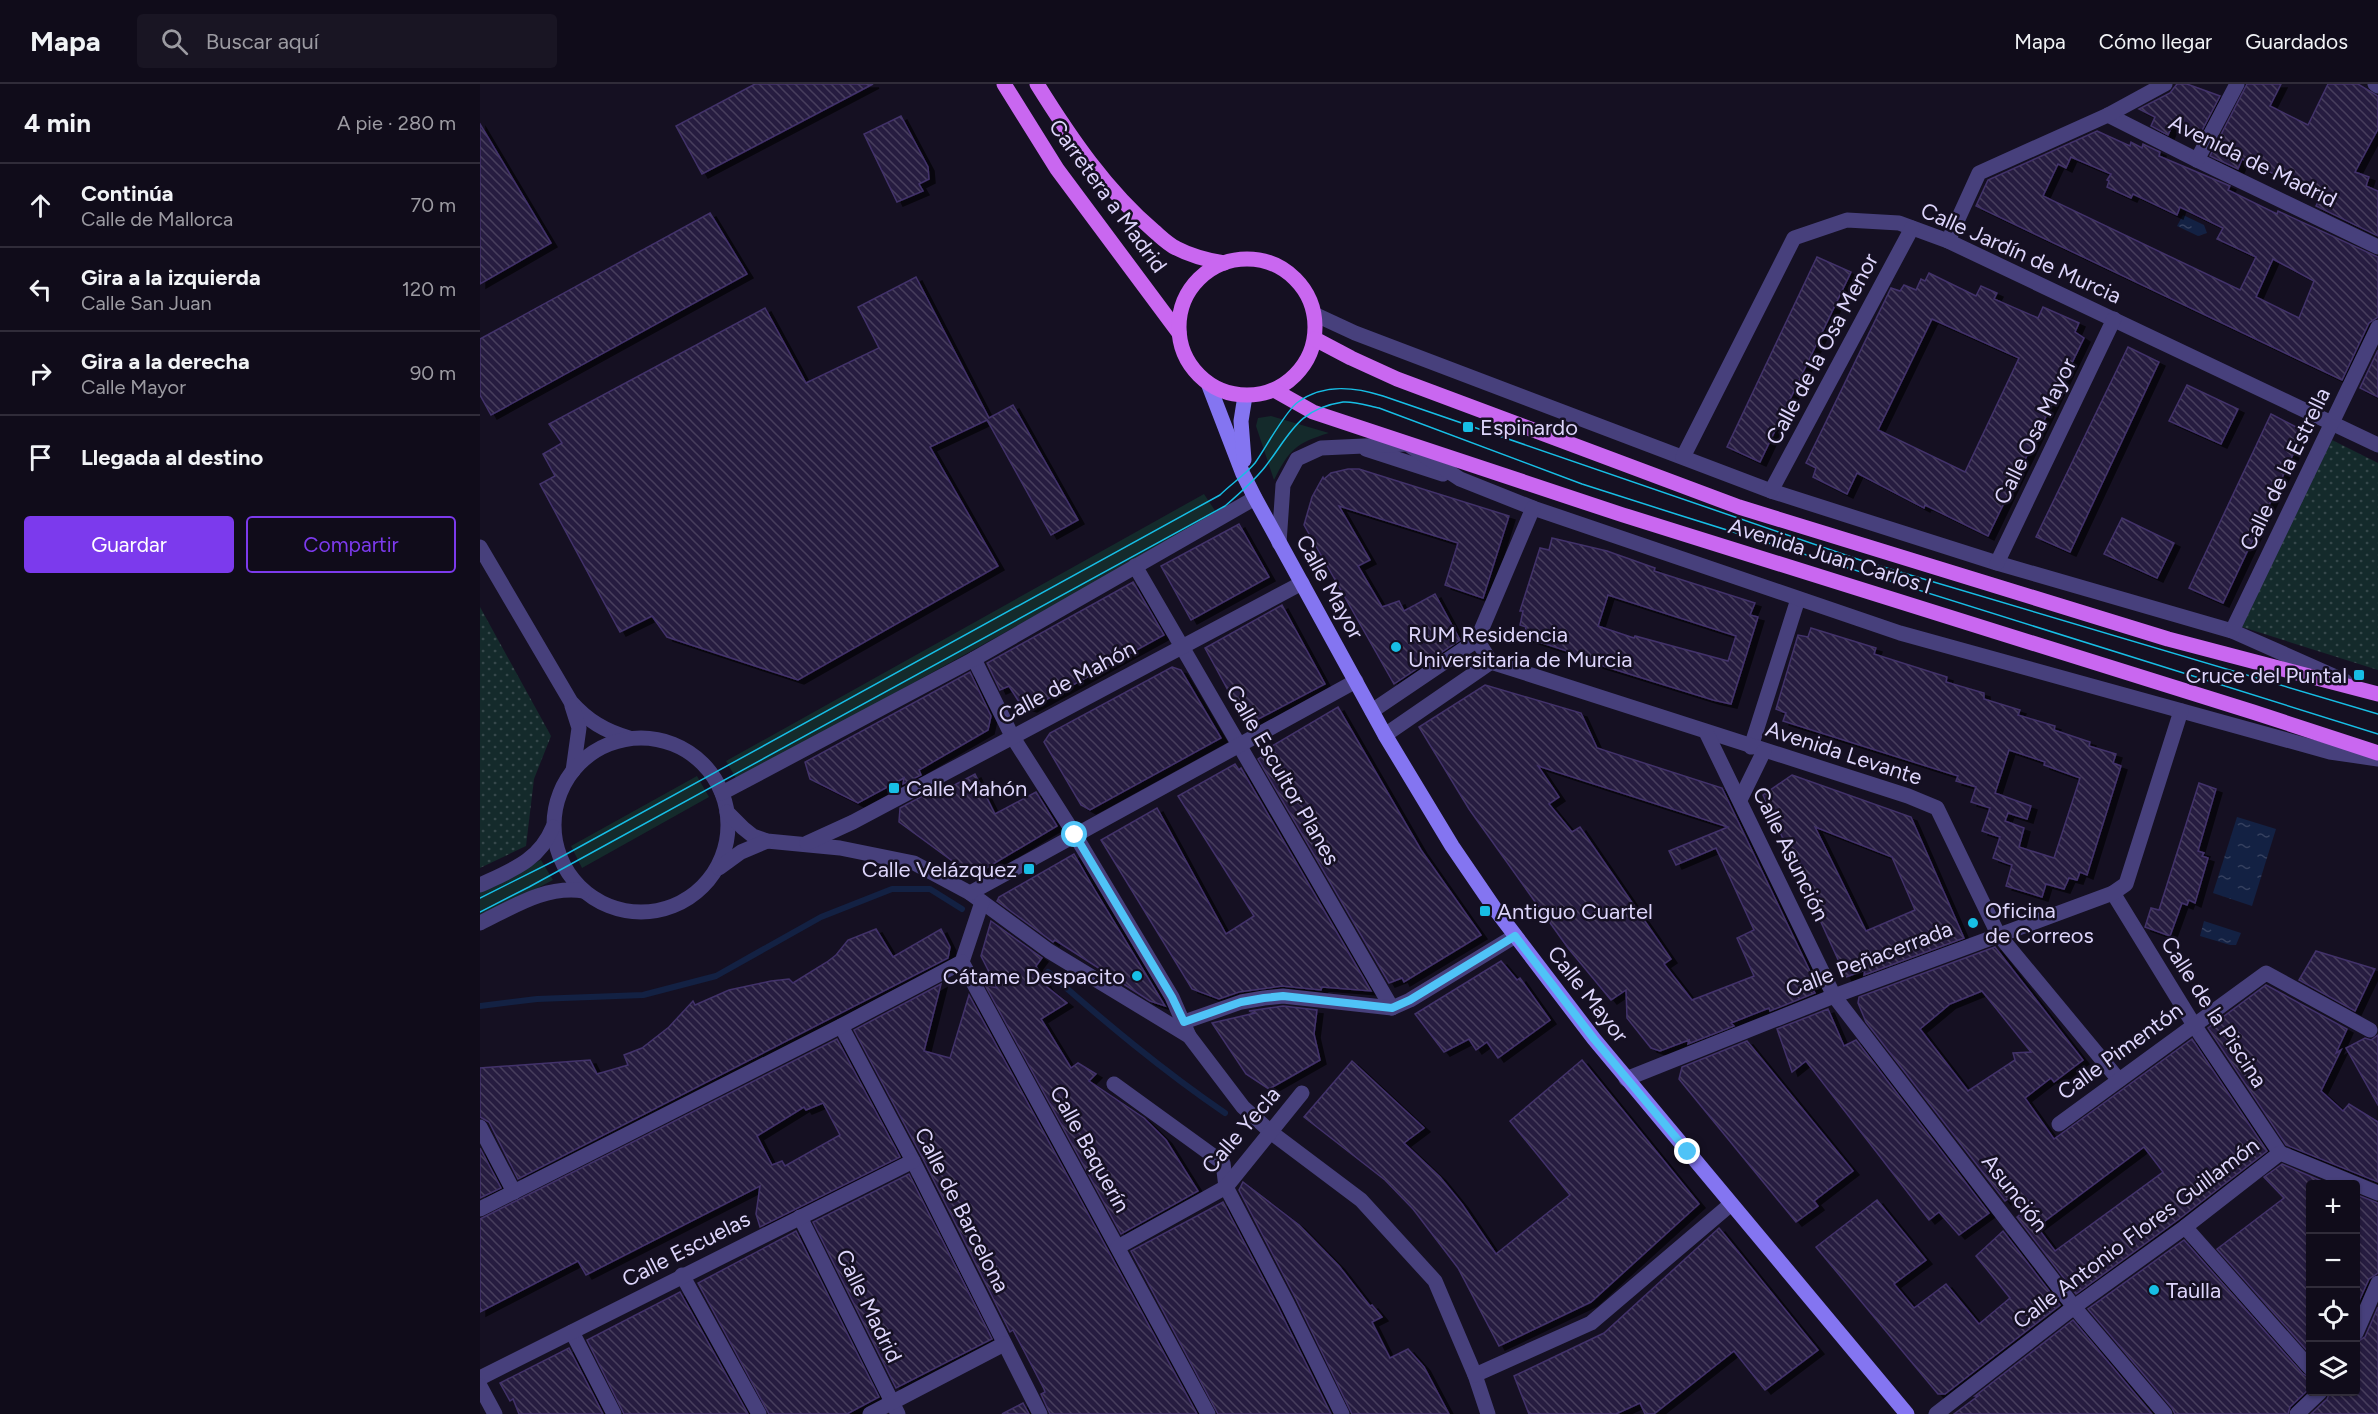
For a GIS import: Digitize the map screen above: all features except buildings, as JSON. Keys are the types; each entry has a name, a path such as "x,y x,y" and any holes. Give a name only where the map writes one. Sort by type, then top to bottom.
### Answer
{"main road":[{"name":"Carretera a Madrid","path":"1004,84 1057,169 1179,333"},
{"name":"Carretera a Madrid","path":"1037,84 1065,128 1099,174 1136,216 1174,247 1196,257 1224,263"},
{"path":"1253,259 1281,268 1303,287 1310,300 1314,314 1315,339 1311,352 1301,370 1286,384 1274,390 1245,396 1232,394 1208,383 1189,363 1183,352 1179,333 1180,315 1190,291 1208,272 1224,263 1253,259"},
{"name":"Avenida Juan Carlos I","path":"1315,339 1396,379 1739,507 2168,639 2373,692"},
{"path":"1208,383 1243,474 1255,498"},
{"name":"Avenida Juan Carlos I","path":"1274,390 1313,412 1407,444 1623,515 2378,753"},
{"path":"1245,396 1241,434 1243,456 1255,498"},
{"name":"Calle Mayor","path":"1255,498 1385,735 1452,846 1515,936 1626,1079 1907,1414"}],"street":[{"path":"1948,241 1979,173 2108,115 2165,84"},
{"path":"2197,160 2236,84"},
{"name":"Avenida de Madrid","path":"2108,115 2378,247"},
{"name":"Calle Jardín de Murcia","path":"1683,457 1794,238 1847,220 1899,223 1948,241 2378,445"},
{"name":"Calle de la Osa Menor","path":"1771,491 1912,228"},
{"path":"1314,314 1355,333 1771,491 1997,563 2232,631 2373,692"},
{"name":"Calle Osa Mayor","path":"1997,563 2114,319"},
{"name":"Calle de la Estrella","path":"2232,631 2378,327"},
{"path":"1279,543 1282,485 1297,459 1321,448 1407,444 1460,479"},
{"path":"1357,446 1460,479 1533,508 1900,633 2330,752 2378,759"},
{"path":"722,794 974,659 1255,498"},
{"path":"1372,711 1477,640 1533,508"},
{"path":"480,547 571,702 579,728 573,771"},
{"name":"Calle Escultor Planes","path":"1135,566 1392,1008"},
{"name":"Calle de Mahón","path":"805,844 853,822 1302,583"},
{"path":"1740,800 1758,749 1798,599"},
{"path":"1385,735 1491,662 1477,640"},
{"path":"974,659 1012,736 1075,835 1172,997 1186,1029 1243,1107 1272,1133 1361,1200 1435,1281 1475,1375 1488,1414"},
{"name":"Avenida Levante","path":"1491,662 1937,807 1998,934 2119,1080"},
{"path":"480,1209 962,962 976,897 1075,835 1356,681"},
{"path":"571,702 591,722 614,734 631,739 659,740 686,751 708,769 722,794 727,812 728,836 716,870"},
{"path":"2113,893 2126,884 2181,711"},
{"name":"Calle Asunción","path":"1707,732 1834,996"},
{"path":"631,739 605,746 588,756 573,771 560,791 554,815 557,851 568,873 584,891 613,908 630,912 663,910 680,904 694,895 716,870 741,852 767,841"},
{"path":"727,812 753,836 767,841 862,852 914,863 976,897 1049,951 1186,1029"},
{"path":"853,822 852,835 862,852"},
{"path":"480,885 534,857 554,827"},
{"path":"480,923 542,894 564,890 584,891"},
{"name":"Calle Peñacerrada","path":"1626,1079 1834,996 2113,893"},
{"name":"Calle de la Piscina","path":"2113,893 2194,1025 2280,1153"},
{"path":"1186,1029 1241,1002 1283,996 1392,1008 1410,1000 1515,936"},
{"name":"Calle Baquerín","path":"962,962 1208,1414"},
{"name":"Calle Pimentón","path":"2059,1124 2266,973 2370,1030"},
{"name":"Asunción","path":"1834,996 2074,1307 2165,1414"},
{"name":"Calle de Barcelona","path":"841,1026 913,1161 1040,1414"},
{"path":"1114,1084 1223,1163 1226,1187 1342,1414"},
{"name":"Calle Yecla","path":"1118,1247 1226,1187 1302,1094"},
{"path":"480,1127 514,1192"},
{"name":"Calle Antonio Flores Guillamón","path":"1936,1414 2074,1307 2185,1227 2280,1153 2378,1193"},
{"name":"Calle Escuelas","path":"480,1378 913,1161"},
{"path":"1475,1375 1591,1323 1731,1204"},
{"name":"Calle Madrid","path":"800,1217 895,1408"},
{"path":"2185,1227 2306,1363"},
{"path":"682,1275 759,1414"},
{"path":"2360,1322 2378,1283"},
{"path":"572,1332 614,1414"},
{"path":"870,1414 895,1408 1004,1344"},
{"path":"480,1386 495,1414"},
{"path":"2297,1414 2316,1396"}],"green space":[{"path":"1271,416 1329,433 1309,440 1295,449 1284,461 1274,480 1256,426 1258,418"},
{"path":"2332,440 2378,463 2378,670 2239,626"},
{"path":"1204,494 1218,515 737,780 726,761"},
{"path":"480,607 551,736 534,779 526,846 480,868"},
{"path":"697,776 709,797 582,868 571,846"},
{"path":"541,860 553,880 480,918 480,890"}],"water":[{"path":"2183,215 2204,225 2207,233 2198,236 2177,226"},
{"path":"2237,817 2276,829 2252,906 2213,893"},
{"path":"2204,921 2241,933 2236,945 2200,936"}],"waterway":[{"path":"480,1006 537,999 643,995 716,976 821,917 892,889 930,889 962,909"},
{"path":"1048,972 1134,1045 1225,1113"}],"tram line":[{"path":"480,898 552,862 1220,495 1255,463 1293,406 1308,396 1329,389 1362,390 1383,396 1863,561 2378,714"},
{"path":"480,912 1225,506 1246,488 1296,425 1305,417 1327,405 1343,402 1379,408 1582,484 2378,734"}],"place":[{"name":"Espinardo","path":"1468,427"},
{"name":"RUM Residencia Universitaria de Murcia","path":"1396,647"},
{"name":"Cruce del Puntal","path":"2359,675"},
{"name":"Calle Mahón","path":"894,788"},
{"name":"Calle Velázquez","path":"1029,869"},
{"name":"Antiguo Cuartel","path":"1485,911"},
{"name":"Oficina de Correos","path":"1973,923"},
{"name":"Cátame Despacito","path":"1137,976"},
{"name":"Taùlla","path":"2154,1290"}],"route":[{"path":"1075,835 1172,997 1184,1022 1241,1002 1283,996 1392,1008 1410,1000 1515,936 1560,997 1688,1152"}]}
